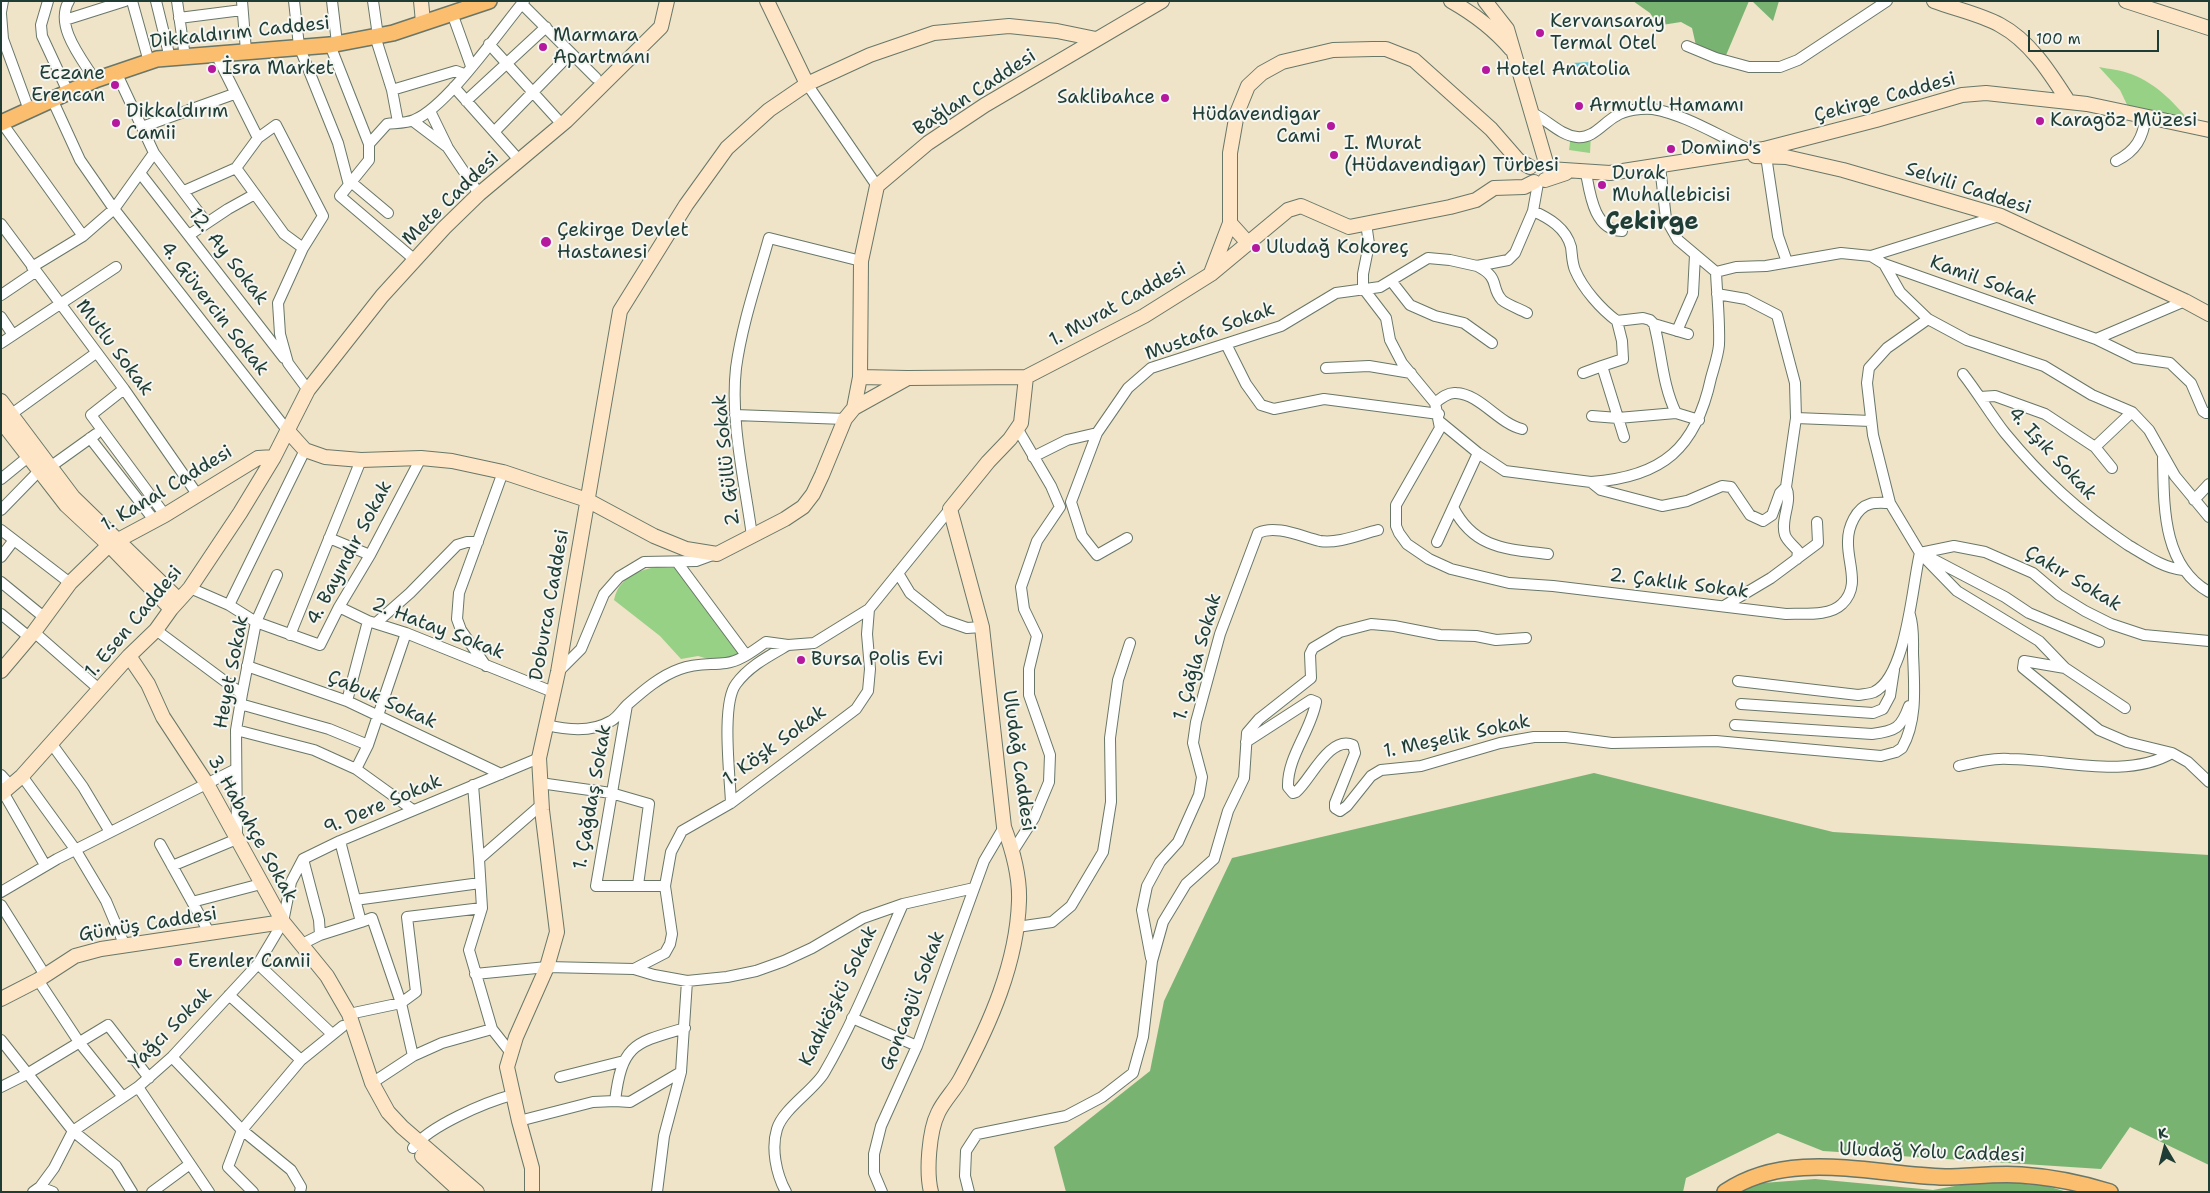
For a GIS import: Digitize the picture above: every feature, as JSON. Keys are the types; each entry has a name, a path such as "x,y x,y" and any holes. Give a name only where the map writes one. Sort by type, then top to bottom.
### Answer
{"main road":[{"path":"421,1 424,22"},
{"name":"Dikkaldırım Caddesi","path":"2,123 95,80 149,62 178,57 334,44 376,36 489,1"},
{"name":"Mete Caddesi","path":"280,444 308,390 382,296 480,194 566,121 661,27 667,1"},
{"path":"767,1 807,84"},
{"name":"Bağlan Caddesi","path":"877,186 928,143 985,105 1162,1"},
{"path":"1451,1 1474,14 1495,31 1515,53"},
{"path":"1485,1 1507,29 1515,53 1530,112 1540,173"},
{"path":"1934,1 2000,25 2007,30 2029,47 2051,75 2068,102"},
{"path":"2126,1 2209,28"},
{"name":"Doburca Caddesi","path":"532,1192 532,1168 512,1095 507,1067 547,967 557,932 541,805 539,758 558,672 620,311 686,205 727,148 768,110 807,84 870,55 934,33 1010,26 1057,31 1096,40"},
{"name":"1. Murat Caddesi","path":"1026,376 1144,316 1211,274 1230,223 1230,153 1237,113 1248,86 1262,73 1282,62 1333,50 1386,49 1414,60 1491,129 1518,160 1540,173"},
{"name":"Çekirge Caddesi","path":"1211,274 1288,210 1301,206 1350,227 1450,208 1476,200 1494,188 1524,187 1540,173 1610,173 1752,151 1876,120 1962,94 1986,93 2068,102 2209,130"},
{"name":"Selvili Caddesi","path":"1730,155 1786,157 1843,170 2001,216 2185,300 2209,314"},
{"path":"854,408 860,377 861,261 877,186"},
{"path":"1230,223 1248,243"},
{"path":"860,377 1026,376 1021,423 950,508"},
{"path":"274,457 280,444 325,457 361,460 422,458 452,461 503,472 587,500 654,536 686,549 717,554 803,507 813,494 844,420 854,408 908,378"},
{"path":"1,401 6,426 28,456 44,469"},
{"path":"6,426 44,469 66,505 113,542 175,604"},
{"path":"287,430 305,450"},
{"name":"1. Kanal Caddesi","path":"1,670 32,634 70,583 113,542 160,518 258,458 274,457"},
{"name":"1. Esen Caddesi","path":"9,787 51,744 128,656 156,630 175,604 190,588 240,513 274,457"},
{"name":"Uludağ Caddesi","path":"931,1192 930,1147 938,1113 961,1079 998,1000 1013,948 1019,900 1013,851 1004,827 982,627 950,508"},
{"name":"3. Habahçe Sokak","path":"128,656 148,684 163,717 207,784 283,922 327,976 342,1025"},
{"name":"Gümüş Caddesi","path":"1,1000 74,956 125,946 283,922"},
{"path":"342,1025 388,1112 461,1192"},
{"path":"342,1025 364,1086 380,1116 477,1192"},
{"name":"Uludağ Yolu Caddesi","path":"1725,1192 1763,1174 1800,1168 1849,1169 1944,1177 2020,1175 2083,1184 2110,1192"}],"street":[{"path":"2,1 3,39 29,110"},
{"path":"48,1 41,25 42,36 68,92"},
{"path":"69,1 65,8 66,30 95,80"},
{"path":"65,20 125,1"},
{"path":"132,1 149,62"},
{"path":"156,1 178,57"},
{"path":"177,1 179,18 178,57"},
{"path":"294,1 299,46 338,143 350,183 388,213"},
{"path":"332,1 334,44 369,144 369,160 340,196 415,260"},
{"path":"374,1 376,36 392,90 398,122"},
{"path":"1687,46 1716,58 1750,68 1780,67 1798,60 1887,1"},
{"path":"369,144 388,124 413,121 430,111 454,87 523,2 596,78"},
{"path":"179,18 242,6 246,51"},
{"path":"452,13 468,70"},
{"path":"466,101 546,27"},
{"path":"489,44 558,120"},
{"path":"494,132 571,53"},
{"path":"216,54 234,94 258,138"},
{"path":"392,90 456,71 468,70"},
{"path":"116,72 154,153 206,222"},
{"path":"807,84 877,186"},
{"path":"454,87 519,160"},
{"path":"142,127 234,94"},
{"name":"4. Güvercin Sokak","path":"52,99 80,160 114,209 287,430"},
{"path":"1530,112 1540,115 1565,133 1576,137 1586,137 1618,114 1637,110 1653,110 1690,122 1752,151"},
{"path":"430,111 448,148 480,194"},
{"path":"2116,161 2126,156 2138,145 2143,133 2146,116"},
{"path":"413,121 448,148"},
{"path":"2,123 83,236"},
{"path":"184,191 236,168 258,138 276,125 322,216 303,248 278,303 280,334 288,363"},
{"path":"1,295 83,236 114,209 154,153"},
{"path":"1766,156 1778,236 1787,262"},
{"path":"1226,344 1246,384 1261,405 1274,409 1324,399 1439,418 1478,453 1505,471 1591,482 1615,481 1644,473 1679,451 1699,420 1708,394 1718,346 1716,272 1678,240 1666,219 1660,166"},
{"path":"236,168 284,234 303,248"},
{"path":"1579,172 1593,208 1604,222 1615,230 1622,231"},
{"name":"Mustafa Sokak","path":"1071,502 1097,432 1128,388 1151,368 1281,326 1336,293 1362,288 1380,288 1428,258 1450,260 1477,266 1508,260 1515,253 1533,211 1540,173"},
{"name":"12. Ay Sokak","path":"140,174 308,390"},
{"path":"189,235 206,222 256,194"},
{"path":"1533,211 1552,220 1564,232 1570,244 1575,270 1584,285 1607,313 1617,321 1622,341 1623,359 1583,373"},
{"path":"1871,256 2001,216"},
{"path":"1366,223 1369,244 1362,288 1386,318 1390,340 1402,363 1435,403 1439,418"},
{"name":"Mutlu Sokak","path":"1,224 58,303 124,389 197,494"},
{"name":"2. Güllü Sokak","path":"752,536 736,415 736,369 750,306 769,238 861,261"},
{"name":"Kamil Sokak","path":"1716,272 1736,267 1766,266 1841,253 1871,256 1884,264 2096,339 2135,358 2170,363 2190,383 2203,411 2209,413"},
{"path":"1617,321 1643,318 1650,320 1654,324 1682,333 1693,294 1695,255"},
{"path":"1884,264 1900,292 1928,319 1966,340 2044,366 2092,395 2132,412 2149,430 2175,476 2209,517"},
{"path":"1477,266 1487,271 1493,278 1502,299 1527,313"},
{"path":"1,343 58,303 116,267"},
{"path":"1392,282 1410,305 1434,316 1464,322 1492,343"},
{"path":"1717,294 1746,298 1777,315 1795,383 1796,418 1786,487 1788,497 1784,524 1785,536 1798,551 1796,559"},
{"path":"2096,339 2185,300"},
{"path":"1,317 13,335"},
{"path":"1928,319 1887,348 1869,368 1867,383 1873,436 1890,503 1920,553 1957,591 2040,641 2065,668 2125,708"},
{"path":"1654,324 1664,384 1676,413"},
{"path":"6,426 96,353"},
{"path":"1326,368 1369,366 1411,373"},
{"path":"1602,366 1624,437"},
{"name":"4. Işık Sokak","path":"1963,374 2004,431 2028,460 2082,512 2136,550 2172,569 2183,570"},
{"path":"124,389 91,415 160,518"},
{"path":"1435,403 1446,395 1457,392 1487,406 1511,426 1522,429"},
{"path":"1980,396 1995,396 2045,414 2095,447 2112,468"},
{"path":"2095,447 2132,412"},
{"path":"1592,416 1618,418 1676,413 1699,420"},
{"path":"736,415 844,420"},
{"name":"2. Çaklık Sokak","path":"1439,418 1440,428 1425,456 1404,487 1396,505 1396,526 1408,544 1429,559 1451,569 1509,583 1786,614 1823,613 1841,605 1850,593 1853,572 1848,541 1851,524 1859,510 1870,503 1890,503"},
{"path":"1796,418 1871,421"},
{"path":"1017,428 1051,486 1060,507"},
{"path":"1,510 44,469 101,430"},
{"path":"1034,457 1067,440 1097,432"},
{"path":"90,438 160,518"},
{"path":"229,605 305,450"},
{"path":"1436,542 1478,453"},
{"path":"1,479 28,456"},
{"path":"2163,457 2164,499 2168,528 2174,550 2183,570 2198,585 2209,592"},
{"name":"4. Bayındır Sokak","path":"190,588 229,605 256,622 320,645 339,607 370,555 422,458"},
{"path":"290,635 361,460"},
{"path":"486,666 462,630 457,618 458,594 503,472"},
{"path":"1591,482 1601,490 1662,506 1687,501 1718,487 1727,486 1731,487 1750,516 1762,521 1772,516 1780,492 1786,487"},
{"path":"2194,500 2209,484"},
{"path":"1013,851 1034,818 1050,782 1050,754 1030,695 1029,669 1037,636 1024,609 1021,587 1037,541 1060,507 1071,502 1082,536 1096,555 1127,538"},
{"path":"547,725 566,730 592,728 610,721 656,682 681,668 700,664 727,663 746,655 766,642 788,645 814,643 869,608 950,508"},
{"path":"1453,508 1462,524 1484,542 1548,554"},
{"path":"1724,606 1771,578 1818,543 1817,522"},
{"path":"1,530 70,583"},
{"name":"1. Çağla Sokak","path":"1152,961 1142,910 1147,886 1160,862 1178,842 1199,795 1202,777 1193,743 1196,722 1220,634 1237,584 1258,533 1264,530 1273,530 1321,541 1335,540 1378,530"},
{"path":"329,538 370,555"},
{"path":"1,557 14,540"},
{"path":"347,701 372,622 410,593 457,545 467,542 478,542"},
{"name":"Çakır Sokak","path":"1920,553 1954,546 1985,552 2033,573 2066,599 2112,624 2144,635 2209,641"},
{"path":"1738,681 1858,695 1873,692 1882,685 1894,666 1904,642 1920,553"},
{"path":"1920,553 2005,596 2029,613 2099,642"},
{"path":"558,672 581,649 604,594 619,577 644,562 696,561 717,554"},
{"path":"676,562 746,655"},
{"path":"898,573 910,593 944,620 967,628 982,627"},
{"name":"Heyet Sokak","path":"236,839 236,730 256,622 277,575"},
{"path":"1,582 44,618"},
{"name":"2. Hatay Sokak","path":"339,607 372,622 406,633 553,692"},
{"name":"1. Köşk Sokak","path":"730,803 856,709 868,691 870,669 867,634 869,608"},
{"path":"1,614 32,634 100,690"},
{"path":"1735,725 1872,734 1888,732 1902,725 1915,683 1913,626 1910,615"},
{"path":"969,1192 965,1176 966,1151 977,1134 1066,1116 1102,1097 1133,1073 1143,1038 1152,961 1163,922 1186,884 1214,859 1228,812 1244,778 1247,733 1259,719 1311,678 1310,654 1313,648 1340,632 1371,624 1394,626 1440,635 1476,636 1496,640 1526,638"},
{"path":"156,630 241,699 329,729 368,745"},
{"path":"356,769 368,745 406,633"},
{"path":"1017,927 1052,922 1071,906 1103,852 1111,802 1110,738 1118,680 1130,643"},
{"name":"1. Köşk Sokak","path":"730,803 727,708 735,685 757,662 788,645"},
{"path":"2065,668 2024,661 2023,668 2099,730 2127,742 2172,753 2188,762 2209,782"},
{"name":"Çabuk Sokak","path":"247,666 347,701 501,774"},
{"path":"1741,704 1873,713 1883,709 1890,696 1894,666"},
{"name":"1. Meşelik Sokak","path":"1246,742 1310,700 1316,702 1314,712 1291,767 1288,787 1293,793 1296,792 1326,755 1338,746 1353,745 1355,753 1335,803 1335,808 1340,811 1347,806 1371,776 1381,770 1421,766 1500,743 1534,737 1566,737 1612,743 1716,741 1881,756 1896,752 1902,748 1911,722 1915,683"},
{"name":"1. Çağdaş Sokak","path":"627,705 596,886 665,886"},
{"path":"236,730 314,750 356,769 413,810"},
{"path":"51,744 83,787 110,832"},
{"path":"1959,766 1998,758 2086,766 2125,766 2160,760 2172,753"},
{"name":"9. Dere Sokak","path":"303,859 340,841 539,758"},
{"path":"1,892 45,865 236,769"},
{"path":"1,775 9,787 45,865"},
{"path":"540,783 611,793 649,804 638,885"},
{"path":"473,786 482,908 469,950 492,1029 511,1053"},
{"path":"9,787 76,849 106,901 125,946"},
{"path":"634,968 665,952 670,944 672,934 665,886 671,852 682,831 730,803"},
{"path":"479,859 541,805"},
{"name":"Goncagül Sokak","path":"882,1192 874,1173 874,1154 881,1126 917,1046 984,861 1004,827"},
{"path":"172,866 236,839"},
{"path":"340,841 361,922"},
{"path":"160,844 210,934"},
{"path":"283,922 291,882 303,859"},
{"path":"303,859 319,920 320,935"},
{"path":"355,900 480,883"},
{"path":"192,902 261,884"},
{"path":"475,974 547,967 634,968 654,975 687,981 727,977 756,971 784,961 812,948 863,918 903,904 974,888"},
{"name":"Kadıköşkü Sokak","path":"786,1192 775,1157 777,1128 796,1102 823,1076 852,1018 903,904"},
{"path":"1,905 79,1042 122,1098"},
{"path":"248,1190 228,1167 242,1130 301,1060 342,1025 401,1003 416,992 407,916 482,908"},
{"path":"302,944 320,935 372,918 401,1003 413,1056"},
{"name":"Yağcı Sokak","path":"36,1189 54,1168 73,1131 138,1087 172,1057 258,964 283,922"},
{"path":"258,964 342,1025"},
{"path":"657,1192 664,1136 681,1072 687,981"},
{"path":"230,995 301,1060"},
{"path":"852,1018 917,1046"},
{"path":"1,1087 27,1074 108,1025 149,1078"},
{"path":"615,1101 617,1081 624,1060 636,1045 685,1028"},
{"path":"372,1083 413,1056 442,1043 492,1029"},
{"path":"1,1040 73,1131 116,1166 132,1192"},
{"path":"172,1057 242,1130 291,1170 301,1187 300,1192"},
{"path":"560,1078 624,1060"},
{"path":"519,1121 593,1102 630,1102 681,1072"},
{"path":"138,1087 209,1192"},
{"path":"416,1144 459,1116 493,1100 512,1095"},
{"path":"152,1192 165,1188 190,1164"},
{"path":"36,1189 53,1192"}],"green space":[{"path":"1633,1 1749,1 1724,60 1697,50 1692,28 1681,22 1662,25 1656,22 1650,13"},
{"path":"1752,1 1779,1 1773,21"},
{"path":"2099,67 2127,73 2150,83 2173,103 2194,126 2131,113 2120,90"},
{"path":"1591,134 1590,153 1569,150 1571,135"},
{"path":"672,564 740,653 727,658 712,660 698,656 681,659 660,636 614,600 622,583 629,577 654,567"},
{"path":"1594,773 1833,832 2209,855 2209,1165 2130,1127 2101,1169 1823,1151 1778,1133 1686,1178 1683,1192 1066,1192 1054,1147 1150,1071 1164,1001 1232,858"},
{"path":"1815,1179 1933,1190 1977,1182 2005,1182 2047,1186 2067,1192 1734,1192 1750,1184"}],"water":[{"path":"1591,62 1593,65 1591,67 1571,68 1569,66 1572,63"}],"place":[{"name":"Kervansaray Termal Otel","path":"1540,33"},
{"name":"Marmara Apartmanı","path":"543,47"},
{"name":"İsra Market","path":"212,69"},
{"name":"Hotel Anatolia","path":"1486,70"},
{"name":"Eczane Erencan","path":"115,85"},
{"name":"Saklibahce","path":"1165,98"},
{"name":"Armutlu Hamamı","path":"1579,106"},
{"name":"Karagöz Müzesi","path":"2040,121"},
{"name":"Dikkaldırım Camii","path":"116,123"},
{"name":"Hüdavendigar Cami","path":"1331,126"},
{"name":"Domino's","path":"1671,149"},
{"name":"I. Murat (Hüdavendigar) Türbesi","path":"1334,155"},
{"name":"Durak Muhallebicisi","path":"1602,185"},
{"name":"Çekirge Devlet Hastanesi","path":"546,242"},
{"name":"Uludağ Kokoreç","path":"1256,248"},
{"name":"Bursa Polis Evi","path":"801,660"},
{"name":"Erenler Camii","path":"178,962"}],"district":[{"name":"Çekirge","path":"1652,223"}]}
